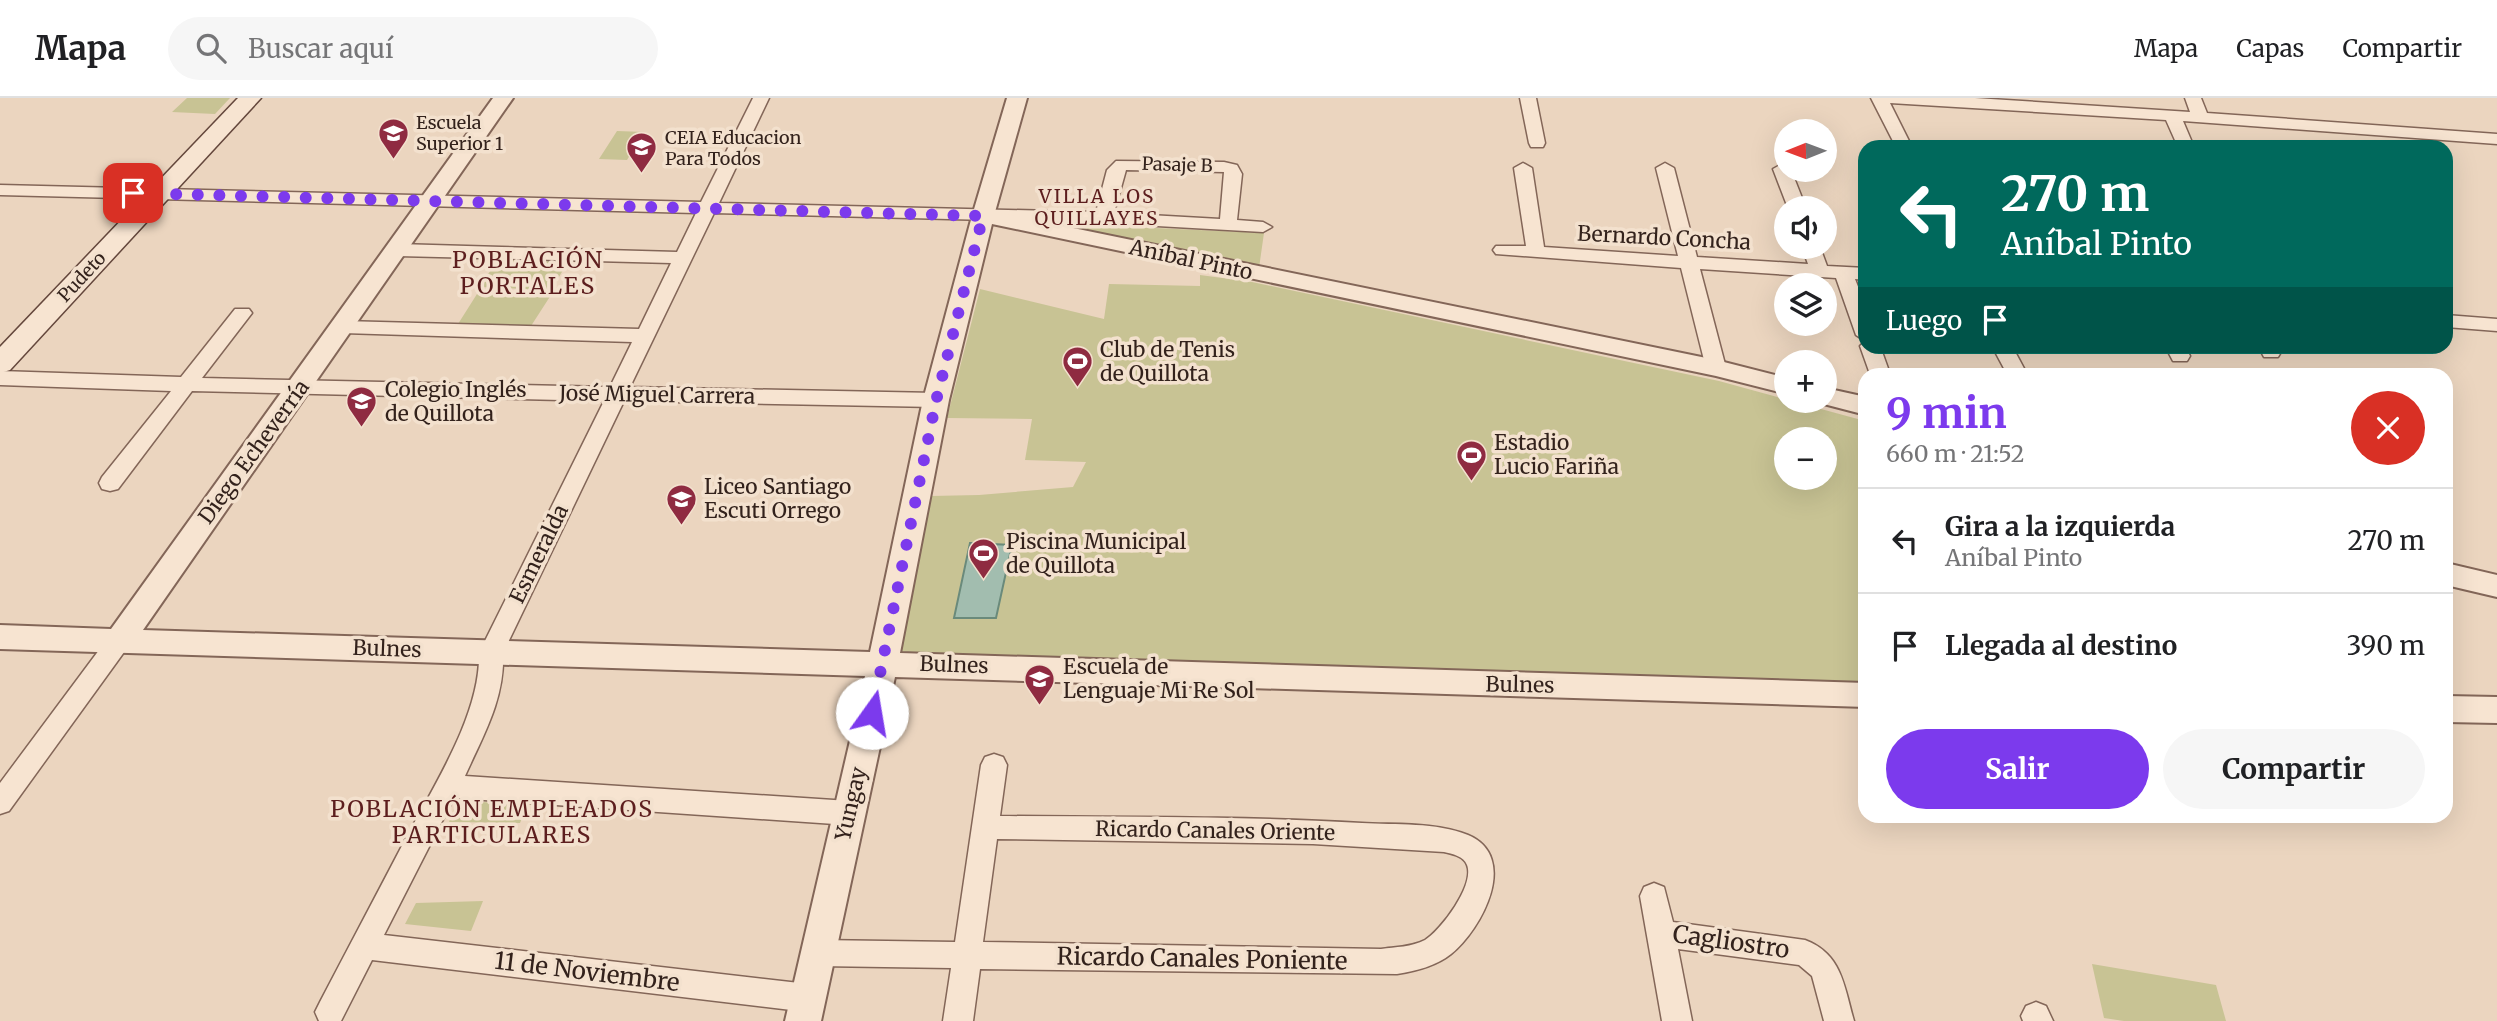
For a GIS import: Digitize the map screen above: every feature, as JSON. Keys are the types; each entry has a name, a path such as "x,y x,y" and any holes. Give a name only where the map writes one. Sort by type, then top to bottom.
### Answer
{"main road":[{"name":"Pudeto","path":"0,364 250,98"}],"street":[{"name":"Diego Echeverría","path":"0,803 300,388 503,98"},
{"name":"Esmeralda","path":"330,1012 447,786 486,702 492,676 491,653 618,394 705,208 761,98"},
{"name":"Yungay","path":"805,1010 883,663 936,401 983,216 1017,98"},
{"path":"1528,98 1537,143"},
{"path":"1879,98 2497,139"},
{"path":"1879,98 1900,140"},
{"path":"2193,98 2200,118"},
{"path":"2172,116 2183,140"},
{"name":"Pasaje B","path":"1104,218 1116,170 1122,165 1231,169"},
{"path":"1523,168 1536,253"},
{"path":"1665,168 1716,368"},
{"path":"1227,225 1233,174 1231,169"},
{"name":"Aníbal Pinto","path":"0,190 432,199 983,216 1716,368 1774,383"},
{"path":"983,216 1104,218 1263,227"},
{"path":"398,250 682,258"},
{"name":"Bernardo Concha","path":"1502,250 1858,273"},
{"path":"1815,259 1819,270"},
{"path":"1843,272 1858,313"},
{"path":"110,483 242,313"},
{"path":"2453,322 2497,326"},
{"path":"343,327 644,336"},
{"name":"José Miguel Carrera","path":"0,378 300,388 936,401"},
{"path":"1837,399 1858,404"},
{"path":"2453,576 2497,586"},
{"name":"Bulnes","path":"0,637 1858,695"},
{"path":"2453,709 2497,710"},
{"path":"958,1021 995,765"},
{"path":"447,786 849,813"},
{"name":"Ricardo Canales Oriente","path":"986,827 1313,832 1444,840"},
{"name":"Ricardo Canales Poniente","path":"818,953 1381,962 1413,959 1442,944 1479,893 1482,870 1476,853 1464,843 1444,840"},
{"path":"1654,896 1677,1021"},
{"name":"Cagliostro","path":"1660,933 1805,953 1824,968 1839,1021"},
{"name":"11 de Noviembre","path":"365,946 805,1010"}],"shaded area":[{"path":"187,98 230,98 215,114 172,112"},
{"path":"617,131 644,132 627,160 599,159"},
{"path":"1046,223 1264,233 1259,268"},
{"path":"498,260 568,262 551,290 479,287"},
{"name":"Estadio Lucio Fariña","path":"1200,275 1252,282 1719,381 1774,396 1774,413 1836,413 1858,419 1858,686 900,652 931,496 1073,487 1086,462 1025,460 1032,419 947,418 980,289 1104,319 1109,284 1200,286"},
{"path":"477,294 551,295 531,326 458,324"},
{"name":"Piscina Municipal de Quillota","path":"970,543 1012,545 996,618 954,618"},
{"path":"457,801 528,804 520,823 449,822"},
{"path":"483,901 471,931 405,924 416,903"},
{"path":"2092,964 2216,985 2226,1021 2124,1021 2104,1018"}],"place":[{"name":"Escuela Superior 1","path":"393,160"},
{"name":"CEIA Educacion Para Todos","path":"642,175"},
{"name":"Club de Tenis de Quillota","path":"1077,389"},
{"name":"Colegio Inglés de Quillota","path":"362,429"},
{"name":"Estadio Lucio Fariña","path":"1471,482"},
{"name":"Liceo Santiago Escuti Orrego","path":"681,526"},
{"name":"Piscina Municipal de Quillota","path":"983,581"},
{"name":"Escuela de Lenguaje Mi Re Sol","path":"1040,706"}],"district":[{"name":"VILLA LOS QUILLAYES","path":"1097,207"},
{"name":"POBLACIÓN PORTALES","path":"528,273"},
{"name":"POBLACIÓN EMPLEADOS PARTICULARES","path":"492,822"}],"route":[{"path":"133,193 983,216 936,401 872,713"}]}
